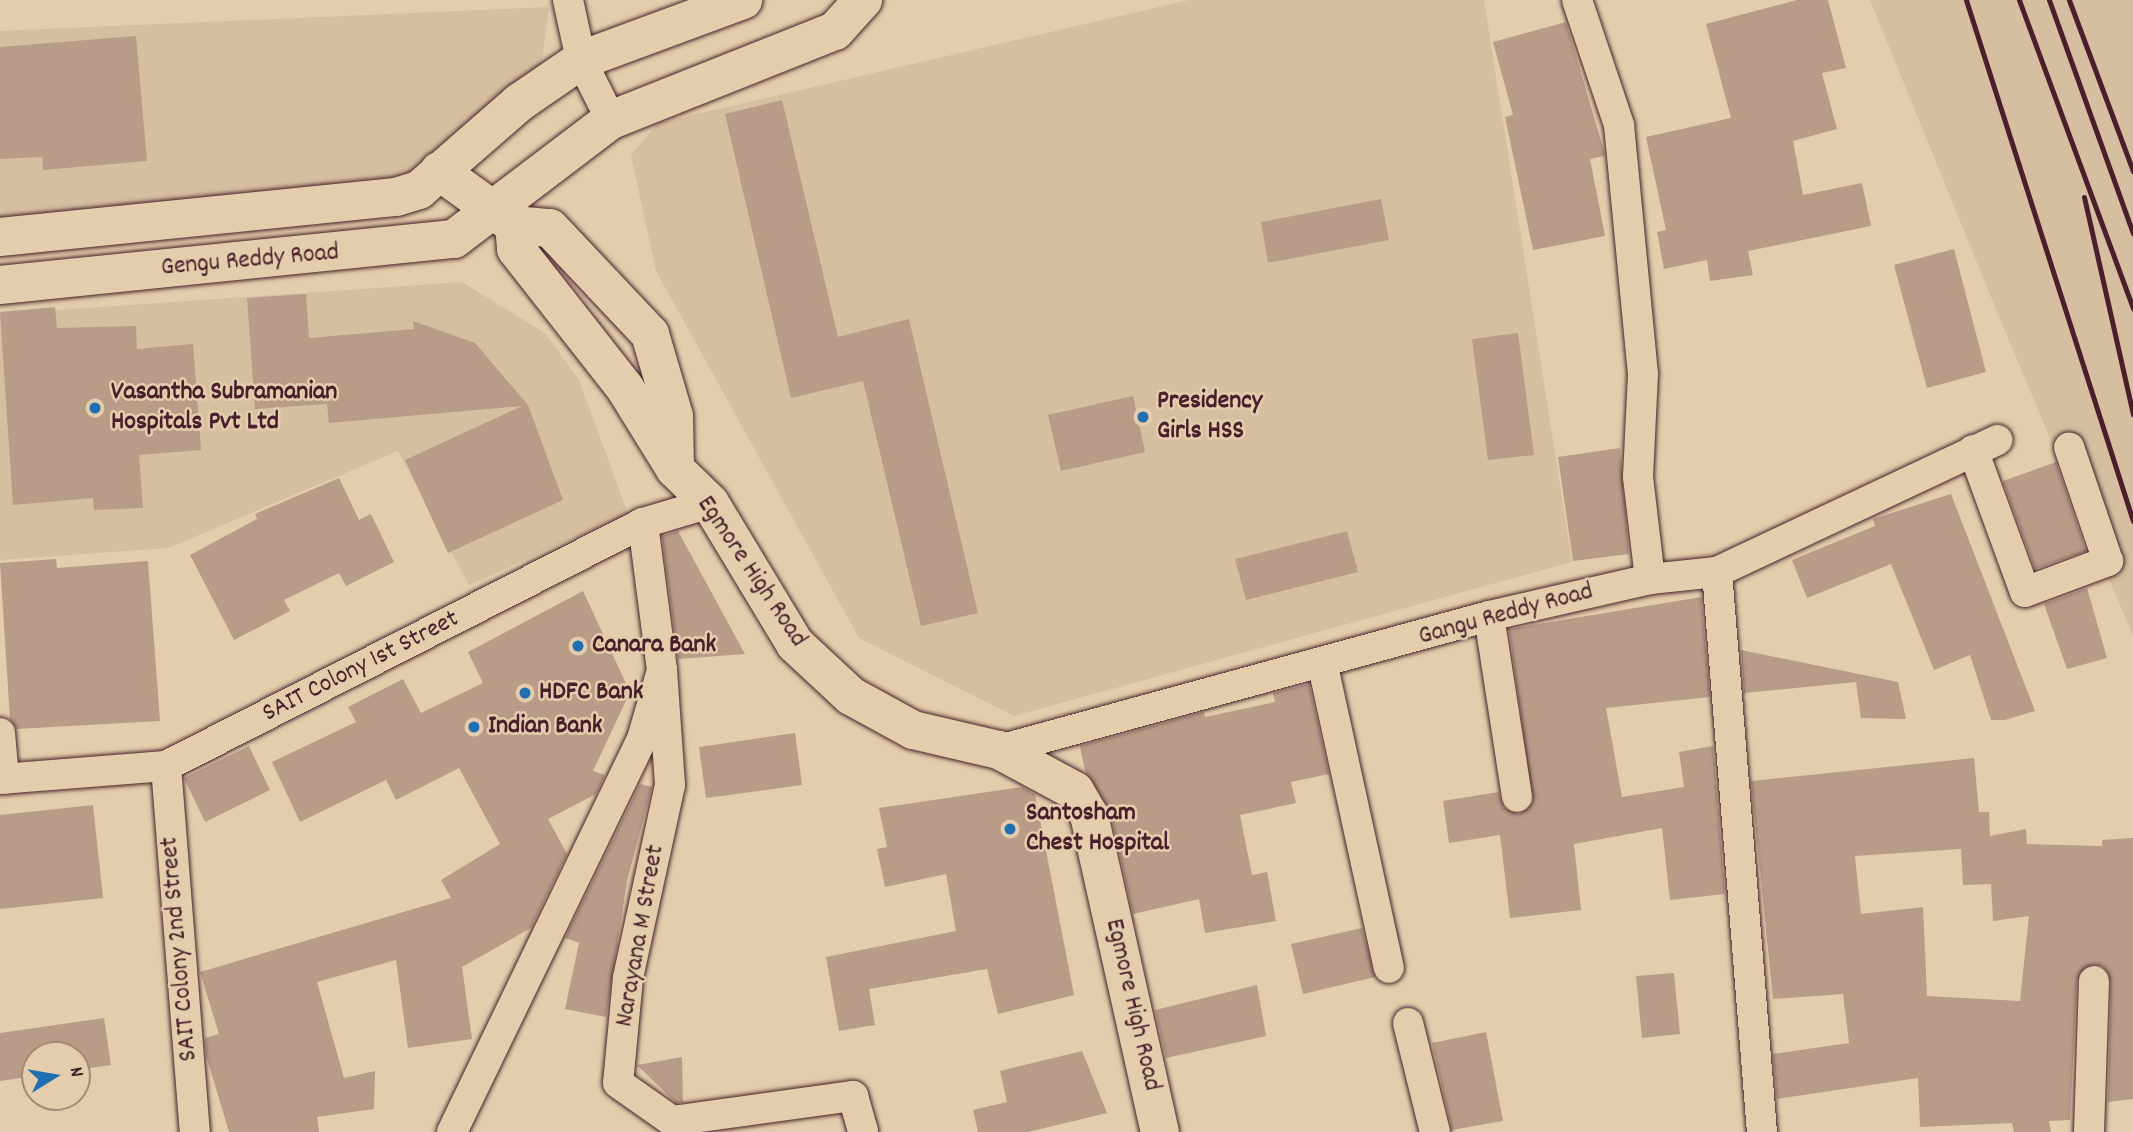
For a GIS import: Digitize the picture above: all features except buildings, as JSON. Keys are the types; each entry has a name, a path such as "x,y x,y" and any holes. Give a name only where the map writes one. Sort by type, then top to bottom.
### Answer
{"main road":[{"path":"0,237 396,197 419,190 439,171 581,60 743,0"},
{"path":"503,220 611,120 835,31 863,0"},
{"path":"439,171 503,220 550,228 650,334 674,416 675,469"},
{"name":"Gengu Reddy Road","path":"0,285 413,247 454,239 503,220"},
{"name":"Egmore High Road","path":"503,220 516,249 625,388 675,469 710,503 795,644 851,696 913,730 999,750 1054,775 1075,791 1089,815 1160,1132"}],"street":[{"path":"568,0 581,60 611,120"},
{"path":"1577,0 1619,125 1643,374 1638,477 1650,579"},
{"name":"Gangu Reddy Road","path":"999,750 1323,666 1489,616 1650,579 1717,572 1985,445 2025,592 2108,561 2069,447"},
{"name":"SAIT Colony 1st Street","path":"2,779 166,766 643,523 710,503"},
{"path":"452,1132 642,739 662,670 643,523"},
{"path":"1717,572 1762,1132"},
{"path":"1489,616 1517,797"},
{"path":"1323,666 1389,968"},
{"name":"Narayana M Street","path":"662,670 670,785 628,978 618,1083 672,1121 690,1126 853,1096 863,1132"},
{"path":"0,733 2,779"},
{"name":"SAIT Colony 2nd Street","path":"166,766 195,1132"},
{"path":"2089,1132 2094,981"},
{"path":"1408,1023 1435,1132"}],"shaded area":[{"name":"Presidency Girls HSS","path":"1189,0 1484,0 1572,562 1014,716 859,638 656,271 631,155 658,123"},
{"path":"1870,0 2133,0 2133,636 2000,319"},
{"path":"549,7 541,67 388,194 0,217 0,31"},
{"path":"462,282 545,333 579,380 628,514 469,585 398,451 168,548 0,560 0,314"}],"railway":[{"path":"1966,0 2133,521"},
{"path":"2019,0 2133,309"},
{"path":"2049,0 2133,233"},
{"path":"2069,0 2133,171"},
{"path":"2084,197 2133,415"}],"place":[{"name":"Vasantha Subramanian Hospitals Pvt Ltd","path":"95,408"},
{"name":"Presidency Girls HSS","path":"1143,417"},
{"name":"Canara Bank","path":"578,646"},
{"name":"HDFC Bank","path":"525,693"},
{"name":"Indian Bank","path":"474,727"},
{"name":"Santosham Chest Hospital","path":"1010,829"}]}
